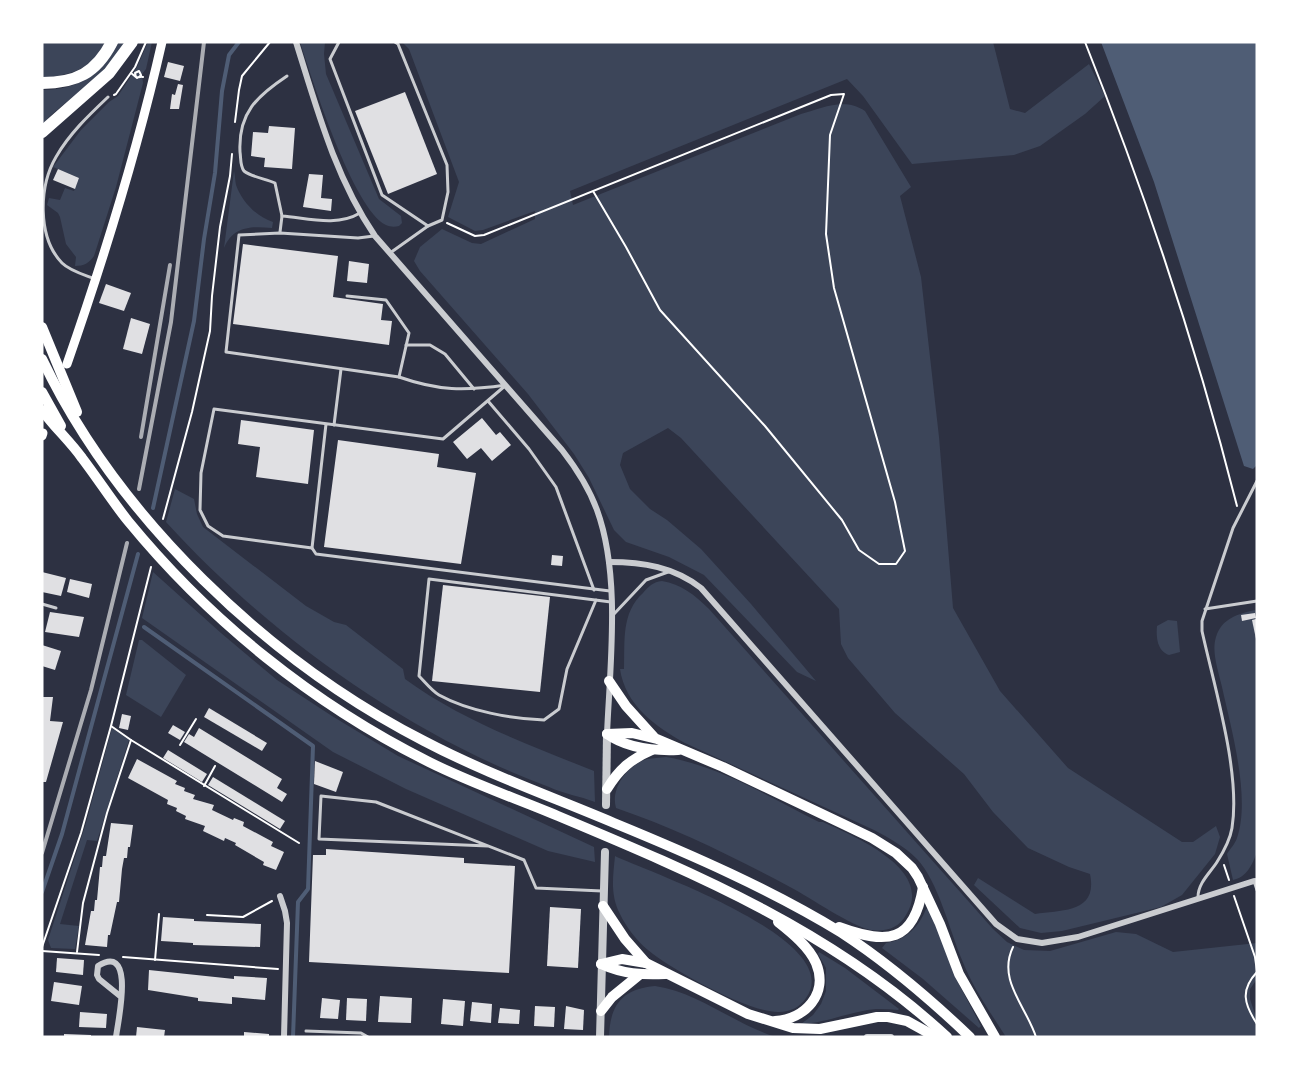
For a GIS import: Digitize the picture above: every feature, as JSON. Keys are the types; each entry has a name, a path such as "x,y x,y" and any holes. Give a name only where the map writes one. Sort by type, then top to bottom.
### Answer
{"highway":[{"path":"42,83 71,80 91,70 102,59 112,42"},
{"path":"42,132 110,73 132,42"},
{"path":"42,327 88,440"},
{"path":"42,359 88,440 138,508 175,550 237,613 292,658 351,700 426,742 479,768 693,856 800,909 855,933 874,938 891,936 911,924 921,901 923,886"},
{"path":"42,392 79,454"},
{"path":"42,410 79,454 127,520 228,626 276,666 364,727 438,767 692,874 811,934 877,978 947,1037"},
{"path":"609,681 633,716 657,739"},
{"path":"607,734 632,733 657,739 723,767 872,838 905,860 923,886 959,974 995,1037"},
{"path":"607,734 623,743 652,750 682,750"},
{"path":"607,789 627,763 652,750"},
{"path":"754,904 791,932 812,956 819,974 816,994 809,1007 787,1020 770,1021"},
{"path":"603,906 625,939 646,963"},
{"path":"800,909 844,935 897,973 933,1002 970,1037"},
{"path":"601,964 622,959 646,963 748,1014 793,1028 820,1029 877,1017 888,1017 907,1021 936,1037"},
{"path":"601,964 639,975 666,974"},
{"path":"601,1011 612,997 639,975"}],"main road":[{"path":"67,364 130,172 162,42"}],"street":[{"path":"296,42 335,162 360,213 375,236 557,444 582,479 601,520 609,562 611,618 606,805"},
{"path":"609,562 640,563 672,571 693,582 711,598 996,924 1017,939 1042,944 1078,937 1255,880"},
{"path":"600,1037 605,852"},
{"path":"280,896 287,923 284,1037"},
{"path":"116,1037 123,976 120,968 110,961 98,966 99,979 120,996"},
{"path":"867,1037 891,1037"}],"lane":[{"path":"339,42 330,59 382,195 428,226"},
{"path":"390,253 428,226 442,220 448,192 447,165 398,44 395,42"},
{"path":"280,233 282,216 275,183 245,171 241,165 239,139 247,113 261,93 286,76"},
{"path":"96,280 67,267 58,257 48,236 43,205 48,175 56,157 74,132 108,97"},
{"path":"282,216 339,221 350,219 360,213"},
{"path":"375,236 358,238 280,233 239,235 226,352 399,377 421,385 448,390 506,385"},
{"path":"347,296 386,300 409,333 399,377"},
{"path":"406,345 430,345 445,354 474,389"},
{"path":"334,425 341,369"},
{"path":"312,548 223,536 208,526 200,510 201,473 214,409 443,439 506,385"},
{"path":"488,401 529,448 556,487 594,590"},
{"path":"326,424 312,548 316,554 610,591"},
{"path":"1198,899 1201,885 1228,842 1233,807 1226,741 1202,631 1205,609 1239,515 1257,481"},
{"path":"611,618 646,580 672,571"},
{"path":"596,600 567,669 559,709 544,720 518,719 471,707 438,694 419,676 429,579 596,600 610,602"},
{"path":"1205,609 1257,602"},
{"path":"42,604 56,608"},
{"path":"488,846 319,839 321,796 376,802 525,860 536,888 604,891"},
{"path":"1255,880 1257,890"},
{"path":"306,1031 361,1033 368,1037"}],"path":[{"path":"108,97 116,94 132,75 146,42"},
{"path":"235,130 238,90 242,76 270,42"},
{"path":"1085,42 1105,90 1181,307 1239,515"},
{"path":"132,75 136,78 140,77 141,73 139,71 135,74 138,77 142,76"},
{"path":"442,220 475,236 484,235 593,191 831,95 844,94 830,135 826,234 834,288 895,502 905,551 896,564 879,564 859,550 842,520 765,426 660,310 627,247 593,191"},
{"path":"163,519 210,332 220,227 232,153"},
{"path":"99,955 42,949 81,833 151,567"},
{"path":"180,745 195,719"},
{"path":"111,726 204,786 299,843"},
{"path":"77,953 83,903 107,813 131,740"},
{"path":"204,786 215,766"},
{"path":"1223,863 1230,884"},
{"path":"1233,893 1255,957 1257,971 1246,987 1246,999 1249,1011 1257,1024"},
{"path":"207,915 243,917 280,896"},
{"path":"154,960 159,914"},
{"path":"1017,939 1008,958 1009,980 1036,1037"},
{"path":"121,957 286,970"}],"shaded area":[{"path":"42,42 105,42 94,59 87,65 71,73 42,78"},
{"path":"119,42 125,42 105,70 42,125 42,90 67,87 88,78 105,63"},
{"path":"148,42 152,42 146,69 142,74 143,83 116,187 94,256 86,264 75,266 76,257 66,244 60,217 47,205 49,198 60,200 65,188 74,191 79,178 53,167 81,130 118,96 137,67"},
{"path":"300,42 325,42 326,74 379,199 401,216 402,223 399,226 386,225 373,214 360,195 335,141"},
{"path":"402,42 993,42 1010,109 1025,113 1089,64 1105,96 1085,114 1040,146 1014,155 912,164 863,96 847,79 570,191 573,205 801,114 825,107 841,104 865,111 911,187 900,196 921,277 939,437 953,608 1000,691 1068,768 1182,842 1193,842 1216,826 1220,837 1215,854 1182,895 1161,907 1062,931 1041,933 1020,928 974,885 978,878 1035,914 1067,910 1083,903 1089,896 1090,874 1028,848 993,812 964,774 895,713 848,658 841,644 839,609 681,438 668,428 623,453 620,465 630,489 650,509 667,520 701,549 816,681 797,672 704,575 669,557 626,542 614,530 589,478 574,454 528,394 420,271 414,261 420,247 442,229 472,243 481,244 535,219 535,211 475,231 448,217 459,182 409,49"},
{"path":"1101,42 1257,42 1257,465 1253,469 1244,466 1154,182"},
{"path":"234,171 236,185 246,203 256,213 273,222 272,228 257,227 238,231 232,235 224,248"},
{"path":"175,489 194,499 203,527 306,606 334,622 346,625 403,669 405,679 427,694 496,731 594,771 595,802 555,789 496,765 443,739 342,677 249,603 166,522"},
{"path":"153,572 277,680 398,756 594,847 595,862 548,851 406,789 333,752 142,618"},
{"path":"662,581 687,591 709,609 1007,942 1024,950 1050,951 1116,932 1136,934 1173,952 1257,943 1257,979 1250,989 1250,999 1257,1020 1257,1037 1006,1037 966,970 931,880 912,854 874,830 685,743 663,730 635,704 628,694 620,669 624,669 628,618 636,601 649,586"},
{"path":"1255,610 1257,618 1257,852 1245,873 1233,880 1227,854 1236,840 1241,822 1241,783 1214,649 1216,637 1226,621"},
{"path":"1168,620 1177,621 1180,652 1169,655 1160,647 1157,635 1157,626"},
{"path":"139,640 186,675 161,717 126,695"},
{"path":"112,728 129,740 97,841 87,840 60,924 79,926 75,949 51,948 48,940 86,823"},
{"path":"666,757 686,761 725,775 819,822 853,836 887,856 900,869 909,883 912,898 906,915 896,926 887,930 871,930 842,918 790,887 726,854 616,808 618,785 627,772 647,759"},
{"path":"615,856 700,892 738,911 772,932 798,953 811,976 806,998 798,1006 783,1012 749,1006 692,979 648,950 625,924 617,907 613,886"},
{"path":"930,908 954,975 981,1026 979,1028 923,979 882,948 886,943 900,939 911,932 926,909"},
{"path":"819,952 845,968 899,1009 867,1010 825,1021 801,1024 813,1015 826,991 826,968"},
{"path":"655,986 671,989 701,1001 776,1037 609,1037 612,1016 620,1001 634,991"}],"building":[{"path":"168,62 184,66 180,81 164,77"},
{"path":"178,84 183,85 179,109 170,109 172,94 175,95"},
{"path":"405,92 437,174 388,194 355,111"},
{"path":"269,126 295,128 292,169 264,167 265,158 251,156 253,132 268,133"},
{"path":"58,169 79,178 75,189 53,180"},
{"path":"309,174 323,175 321,198 332,199 331,211 303,207"},
{"path":"243,244 338,256 333,297 383,304 381,320 392,321 389,345 233,324"},
{"path":"349,261 369,264 367,283 347,281"},
{"path":"106,284 131,293 124,311 99,303"},
{"path":"131,318 150,324 142,354 123,349"},
{"path":"482,418 496,435 500,432 511,445 492,461 481,448 467,459 453,442"},
{"path":"241,420 314,430 308,484 256,477 260,447 238,444"},
{"path":"338,440 439,454 437,467 476,473 461,564 324,547"},
{"path":"552,555 563,556 562,566 551,565"},
{"path":"42,572 66,578 61,596 42,592"},
{"path":"70,579 92,584 89,598 67,592"},
{"path":"443,585 550,597 540,692 432,681"},
{"path":"50,612 84,617 79,637 45,632"},
{"path":"1255,613 1256,618 1242,621 1241,615"},
{"path":"1256,619 1257,624 1256,639 1252,620"},
{"path":"42,645 61,651 55,670 42,666"},
{"path":"42,697 53,697 50,721 63,722 46,782 42,782"},
{"path":"209,708 267,743 262,751 204,717"},
{"path":"122,714 131,716 128,730 119,728"},
{"path":"173,725 185,732 180,740 168,733"},
{"path":"199,728 282,779 277,788 287,794 282,802 184,742 189,734 194,737"},
{"path":"168,750 207,774 202,782 163,758"},
{"path":"137,759 177,781 175,784 185,788 184,791 195,795 193,799 214,805 212,810 233,820 234,818 244,822 243,826 273,842 271,846 284,852 276,870 263,865 264,862 235,845 236,843 225,838 224,841 203,831 205,826 185,819 186,816 176,811 177,808 167,804 168,800 128,778"},
{"path":"315,761 343,772 336,792 314,784"},
{"path":"213,777 285,821 280,829 208,785"},
{"path":"111,823 133,825 130,847 128,847 127,858 124,858 122,869 119,902 117,902 110,935 108,935 107,947 85,945 91,911 94,911 95,900 97,900 100,867 102,867 103,856 106,856"},
{"path":"326,849 464,858 464,863 515,866 509,973 309,962 313,855 326,855"},
{"path":"550,907 581,909 578,968 547,966"},
{"path":"163,917 261,924 260,947 193,945 193,943 161,941"},
{"path":"57,958 84,960 83,975 56,972"},
{"path":"149,970 234,979 234,976 267,978 265,1000 232,997 232,1004 198,1001 198,998 148,990"},
{"path":"54,982 82,986 79,1005 51,1001"},
{"path":"380,996 412,998 411,1023 378,1022"},
{"path":"322,998 340,1000 338,1019 320,1018"},
{"path":"347,998 367,999 366,1021 346,1020"},
{"path":"443,999 465,1001 463,1026 441,1024"},
{"path":"472,1002 492,1004 491,1023 470,1021"},
{"path":"535,1006 555,1007 554,1027 534,1026"},
{"path":"566,1006 584,1010 583,1030 564,1029"},
{"path":"500,1008 520,1010 519,1024 498,1023"},
{"path":"80,1012 107,1014 106,1028 79,1027"},
{"path":"137,1027 165,1030 164,1037 136,1037"},
{"path":"244,1032 269,1034 269,1037 244,1037"},
{"path":"64,1034 91,1035 91,1037 64,1037"}],"waterway":[{"path":"153,508 194,321 215,173 222,91 229,55 239,42"},
{"path":"42,892 62,834 138,554"},
{"path":"144,627 313,746 308,889 298,902 293,1037"}],"railway":[{"path":"139,489 171,322 204,42"},
{"path":"141,437 170,265"},
{"path":"42,853 91,690 127,543"}]}
